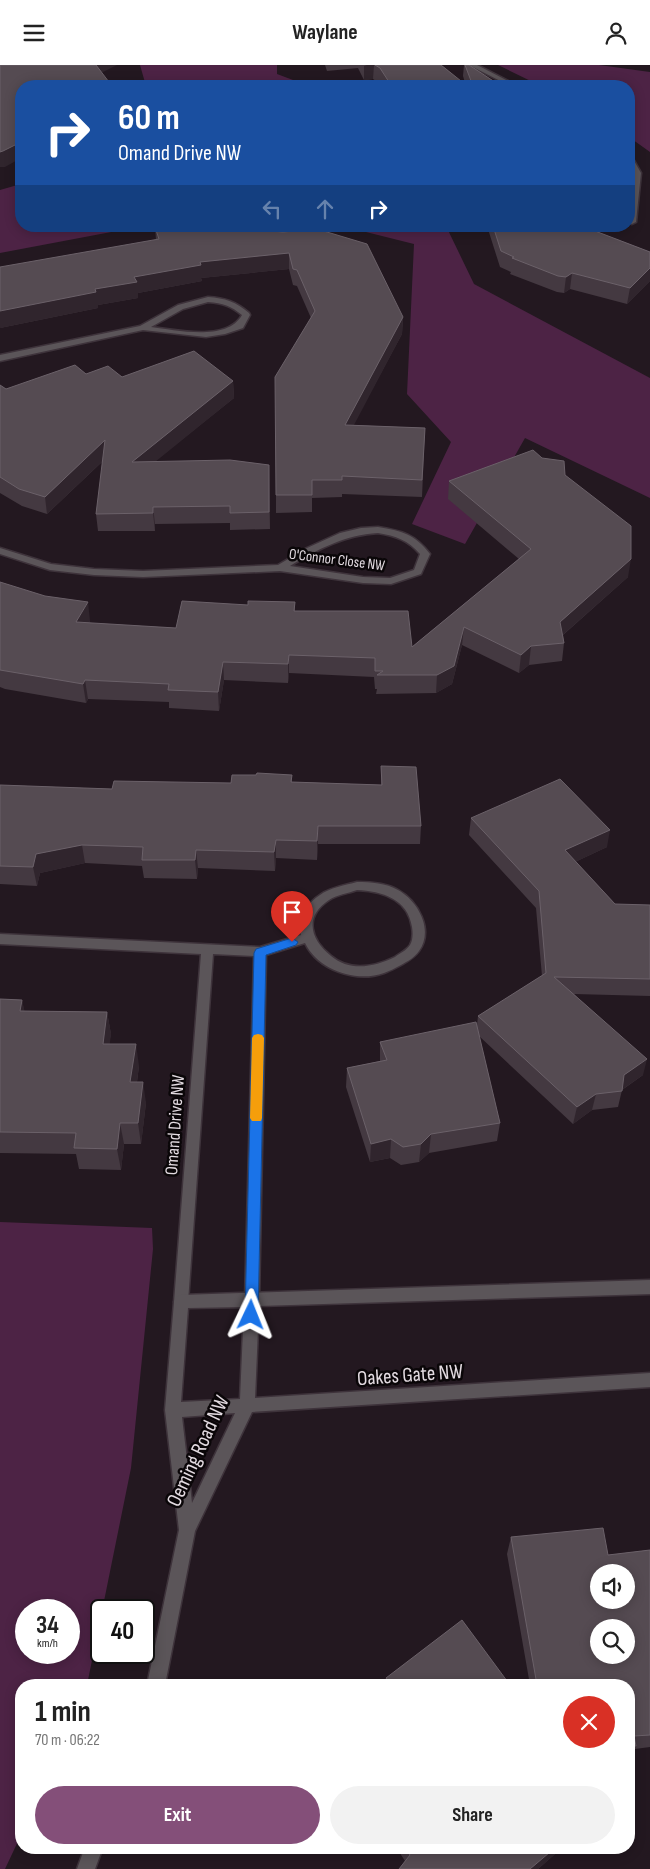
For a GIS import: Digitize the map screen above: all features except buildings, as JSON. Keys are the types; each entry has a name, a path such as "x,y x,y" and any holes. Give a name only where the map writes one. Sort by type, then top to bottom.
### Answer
{"street":[{"path":"472,65 503,80"},
{"path":"635,170 637,173 635,193"},
{"path":"0,358 143,328 206,335 225,332 240,326 246,315 239,306 220,300 203,300 184,304 143,328"},
{"name":"O'Connor Close NW","path":"0,551 50,567 94,572 153,574 280,568 363,580 391,581 418,572 425,554 412,541 387,531 361,531 314,547 280,568"},
{"path":"357,886 376,887 394,893 407,902 416,914 420,927 418,941 410,953 398,963 381,970 363,972 344,970 328,963 314,952 306,938 305,923 310,909 322,897 338,889 357,886"},
{"path":"0,939 260,953 306,938"},
{"name":"Omand Drive NW","path":"181,1302 207,950"},
{"path":"252,1300 260,953"},
{"path":"181,1302 650,1287"},
{"name":"Oeming Road NW","path":"157,1679 186,1530 247,1406 252,1300"},
{"name":"Oeming Road NW","path":"181,1302 173,1410 186,1530"},
{"name":"Oakes Gate NW","path":"173,1410 650,1380"},
{"path":"86,1869 91,1854"}],"shaded area":[{"path":"140,65 277,65 277,74 293,80 144,80"},
{"path":"498,65 599,65 650,72 650,152 635,141 635,80 529,80"},
{"path":"15,186 15,232 111,232 0,253 0,190"},
{"path":"366,232 449,232 474,284 650,378 650,498 525,438 465,544 412,524 451,442 407,394 414,244"},
{"path":"0,1222 152,1228 153,1249 131,1468 104,1599 90,1599 91,1664 88,1679 15,1679 15,1848 5,1869 0,1869"}],"slow traffic":[{"path":"256,1118 258,1038"}],"route":[{"path":"251,1315 260,953 292,942"}]}
